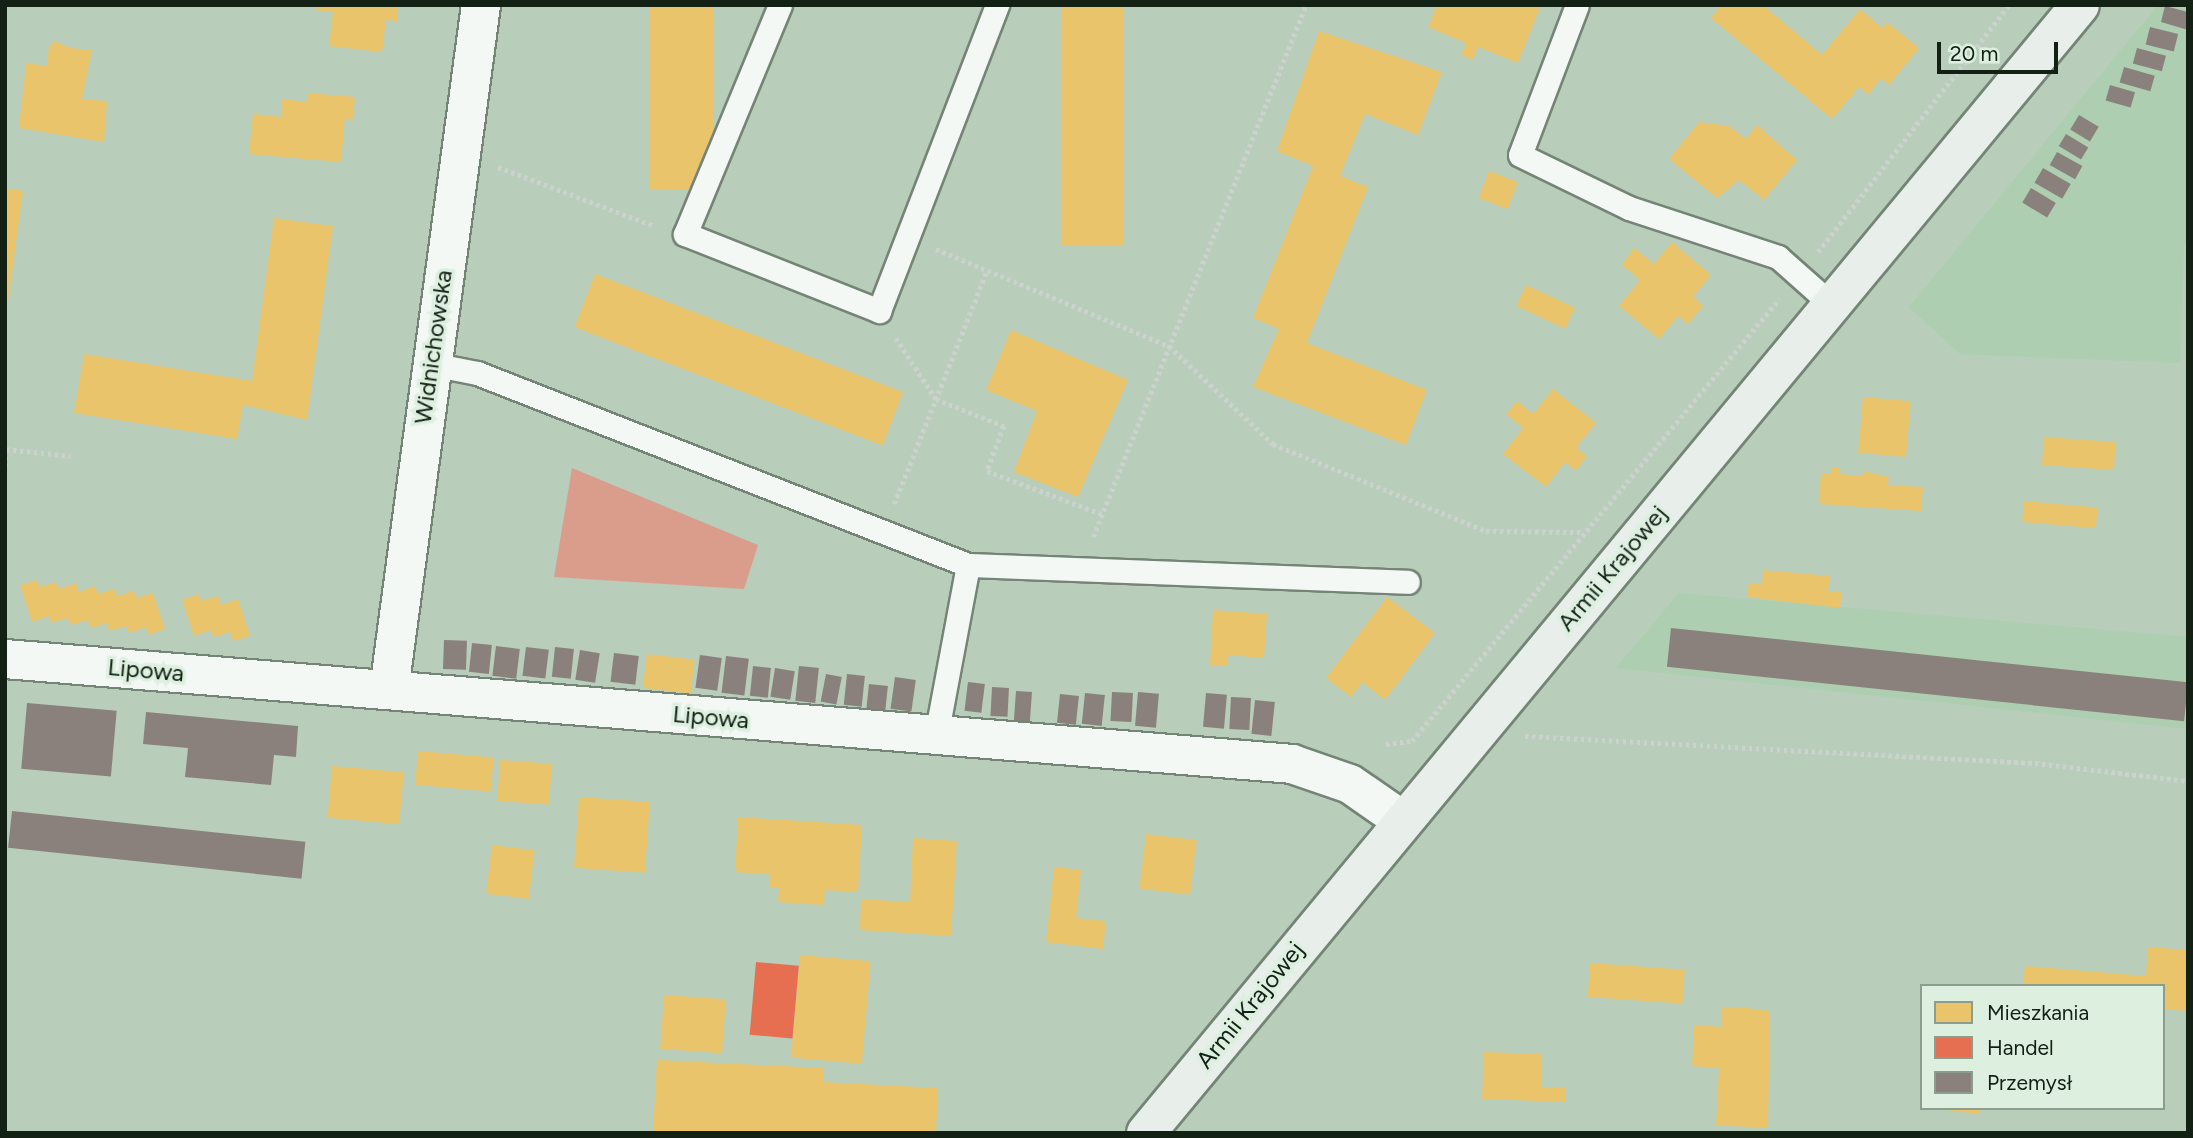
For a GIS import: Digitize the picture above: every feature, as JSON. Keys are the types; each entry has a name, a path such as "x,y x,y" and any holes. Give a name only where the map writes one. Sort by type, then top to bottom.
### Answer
{"main road":[{"name":"Armii Krajowej","path":"1146,1133 1402,820 2080,5"}],"street":[{"name":"Widnichowska","path":"389,690 430,364 481,5"},
{"name":"Lipowa","path":"5,659 1293,764 1350,785 1402,820"}],"lane":[{"path":"780,5 685,234 879,311 997,5"},
{"path":"1577,5 1520,155 1629,208 1778,257 1831,304"},
{"path":"430,364 477,373 968,565 1079,572 1408,582"},
{"path":"936,736 968,565"}],"path":[{"path":"1079,572 1306,5"},
{"path":"460,153 666,231 685,234"},
{"path":"909,237 1169,346 1273,444 1486,531 1584,532 1412,741 1386,744"},
{"path":"883,532 987,270"},
{"path":"888,326 936,398 1004,426 987,471 1102,514"},
{"path":"5,467 6,449 71,457"},
{"path":"1478,731 2035,763 2188,781"}],"shaded area":[{"path":"2158,5 2188,5 2188,240 2184,246 2180,363 1960,354 1909,307"},
{"path":"572,468 758,545 744,589 554,577"},
{"path":"1679,593 2188,637 2188,729 1616,668"}],"building: Mieszkania":[{"path":"316,5 398,5 397,21 386,20 382,52 329,46 333,12 315,10"},
{"path":"650,5 713,5 713,189 650,189"},
{"path":"1061,5 1123,5 1123,245 1061,245"},
{"path":"1437,5 1541,5 1518,63 1478,47 1473,60 1461,55 1466,43 1428,27"},
{"path":"1721,5 1763,5 1822,55 1860,9 1882,28 1887,22 1919,48 1889,85 1881,78 1868,95 1859,87 1832,119 1711,18"},
{"path":"1319,31 1442,72 1418,135 1365,114 1340,176 1368,187 1307,343 1427,390 1406,445 1253,387 1279,329 1253,318 1313,166 1277,151"},
{"path":"55,41 70,48 92,50 82,99 107,101 104,142 19,128 26,63 47,66 49,46"},
{"path":"308,93 355,97 353,120 345,118 341,162 249,154 253,114 281,117 282,99 307,102"},
{"path":"1699,122 1729,126 1746,139 1757,125 1797,160 1764,200 1739,180 1717,198 1669,159"},
{"path":"1489,171 1518,182 1508,209 1479,198"},
{"path":"5,188 23,191 7,309 5,309"},
{"path":"274,218 333,226 307,420 243,405 237,439 74,413 84,354 252,381"},
{"path":"1672,242 1711,275 1693,297 1703,306 1688,324 1678,316 1659,339 1619,306 1640,280 1622,265 1634,248 1654,264"},
{"path":"595,274 903,392 883,445 575,327"},
{"path":"1526,285 1575,308 1565,329 1516,306"},
{"path":"1011,330 1128,380 1078,497 1014,472 1037,411 986,390"},
{"path":"1553,389 1596,423 1576,448 1587,456 1576,471 1565,462 1546,487 1503,454 1523,428 1506,414 1517,401 1533,414"},
{"path":"1863,397 1911,401 1906,457 1858,453"},
{"path":"2044,437 2116,442 2114,470 2042,465"},
{"path":"1832,467 1840,468 1840,474 1863,476 1863,471 1889,477 1888,485 1923,487 1921,511 1819,504 1821,473 1832,474"},
{"path":"2024,501 2098,507 2096,528 2022,522"},
{"path":"1763,570 1830,576 1828,591 1842,592 1840,608 1747,597 1749,583 1762,584"},
{"path":"37,580 39,587 56,582 59,589 76,583 78,592 95,586 98,594 114,589 117,596 134,591 136,598 153,593 165,629 148,635 146,627 129,633 126,626 109,631 107,623 90,628 88,620 71,625 68,618 51,623 49,616 32,622 20,585"},
{"path":"199,594 201,601 218,596 221,605 238,599 250,636 233,641 230,632 213,637 211,630 194,636 182,600"},
{"path":"1387,597 1435,633 1385,700 1362,682 1351,697 1326,678"},
{"path":"1213,610 1267,614 1264,658 1227,655 1227,666 1210,665"},
{"path":"647,654 695,660 690,694 643,688"},
{"path":"418,751 494,758 491,791 415,785"},
{"path":"500,760 552,764 549,805 497,801"},
{"path":"332,766 404,772 399,824 327,818"},
{"path":"579,797 650,802 645,873 574,868"},
{"path":"738,817 862,825 858,892 825,890 824,905 778,902 779,887 769,887 770,874 735,872"},
{"path":"1146,834 1197,840 1190,895 1139,889"},
{"path":"913,838 957,841 951,936 860,930 861,899 910,902"},
{"path":"492,845 535,850 529,899 486,894"},
{"path":"1054,867 1081,870 1076,918 1106,921 1103,949 1046,942"},
{"path":"2148,947 2188,950 2188,1011 2165,1009 2165,984 2023,984 2025,966 2146,976"},
{"path":"800,955 871,961 862,1064 791,1058"},
{"path":"1590,963 1685,970 1682,1004 1588,997"},
{"path":"664,995 726,999 722,1053 660,1049"},
{"path":"1722,1008 1770,1011 1768,1128 1716,1125 1719,1068 1692,1066 1694,1025 1722,1027"},
{"path":"1484,1052 1541,1054 1541,1087 1566,1087 1566,1102 1482,1099"},
{"path":"657,1060 824,1068 823,1082 938,1088 936,1133 653,1133"},
{"path":"1948,1110 1980,1110 1979,1114"}],"building: Handel":[{"path":"756,962 799,966 792,1038 750,1035"}],"building: Przemysł":[{"path":"2165,6 2188,12 2188,30 2161,22"},
{"path":"2150,27 2178,34 2174,51 2146,44"},
{"path":"2137,48 2166,56 2162,71 2133,63"},
{"path":"2124,67 2155,76 2150,91 2120,82"},
{"path":"2110,85 2135,92 2131,108 2106,100"},
{"path":"2079,115 2099,127 2090,141 2070,130"},
{"path":"2066,134 2088,147 2081,159 2059,146"},
{"path":"2057,152 2082,166 2075,179 2050,165"},
{"path":"2043,168 2071,184 2062,199 2034,183"},
{"path":"2031,188 2056,203 2047,218 2022,203"},
{"path":"1671,628 2188,682 2184,721 1667,667"},
{"path":"444,640 467,641 466,670 443,669"},
{"path":"472,643 492,645 489,674 469,672"},
{"path":"496,646 520,649 516,679 492,676"},
{"path":"526,647 549,650 545,679 522,676"},
{"path":"555,647 574,649 571,679 552,677"},
{"path":"580,650 600,653 595,683 575,680"},
{"path":"614,653 639,656 635,685 610,682"},
{"path":"700,655 722,658 717,691 695,688"},
{"path":"726,656 749,659 744,696 721,693"},
{"path":"753,666 771,668 768,698 750,696"},
{"path":"799,666 819,668 815,703 795,701"},
{"path":"775,668 795,671 790,700 770,697"},
{"path":"826,674 842,677 836,705 821,701"},
{"path":"847,674 865,676 862,707 844,705"},
{"path":"895,677 916,680 911,712 891,709"},
{"path":"968,682 985,684 981,713 964,711"},
{"path":"869,684 888,686 885,711 866,709"},
{"path":"992,687 1009,688 1007,717 990,716"},
{"path":"1016,691 1032,692 1030,722 1014,721"},
{"path":"1112,692 1133,693 1131,722 1110,721"},
{"path":"1138,692 1159,694 1156,728 1135,726"},
{"path":"1085,693 1105,695 1102,726 1082,724"},
{"path":"1206,693 1227,695 1224,729 1203,727"},
{"path":"1060,694 1079,696 1076,725 1057,723"},
{"path":"1231,697 1251,698 1249,730 1229,729"},
{"path":"1255,700 1275,702 1271,736 1251,734"},
{"path":"27,703 117,711 111,777 21,769"},
{"path":"146,712 298,726 296,757 274,755 271,785 185,777 188,748 143,744"},
{"path":"12,811 305,842 302,879 8,848"}]}
